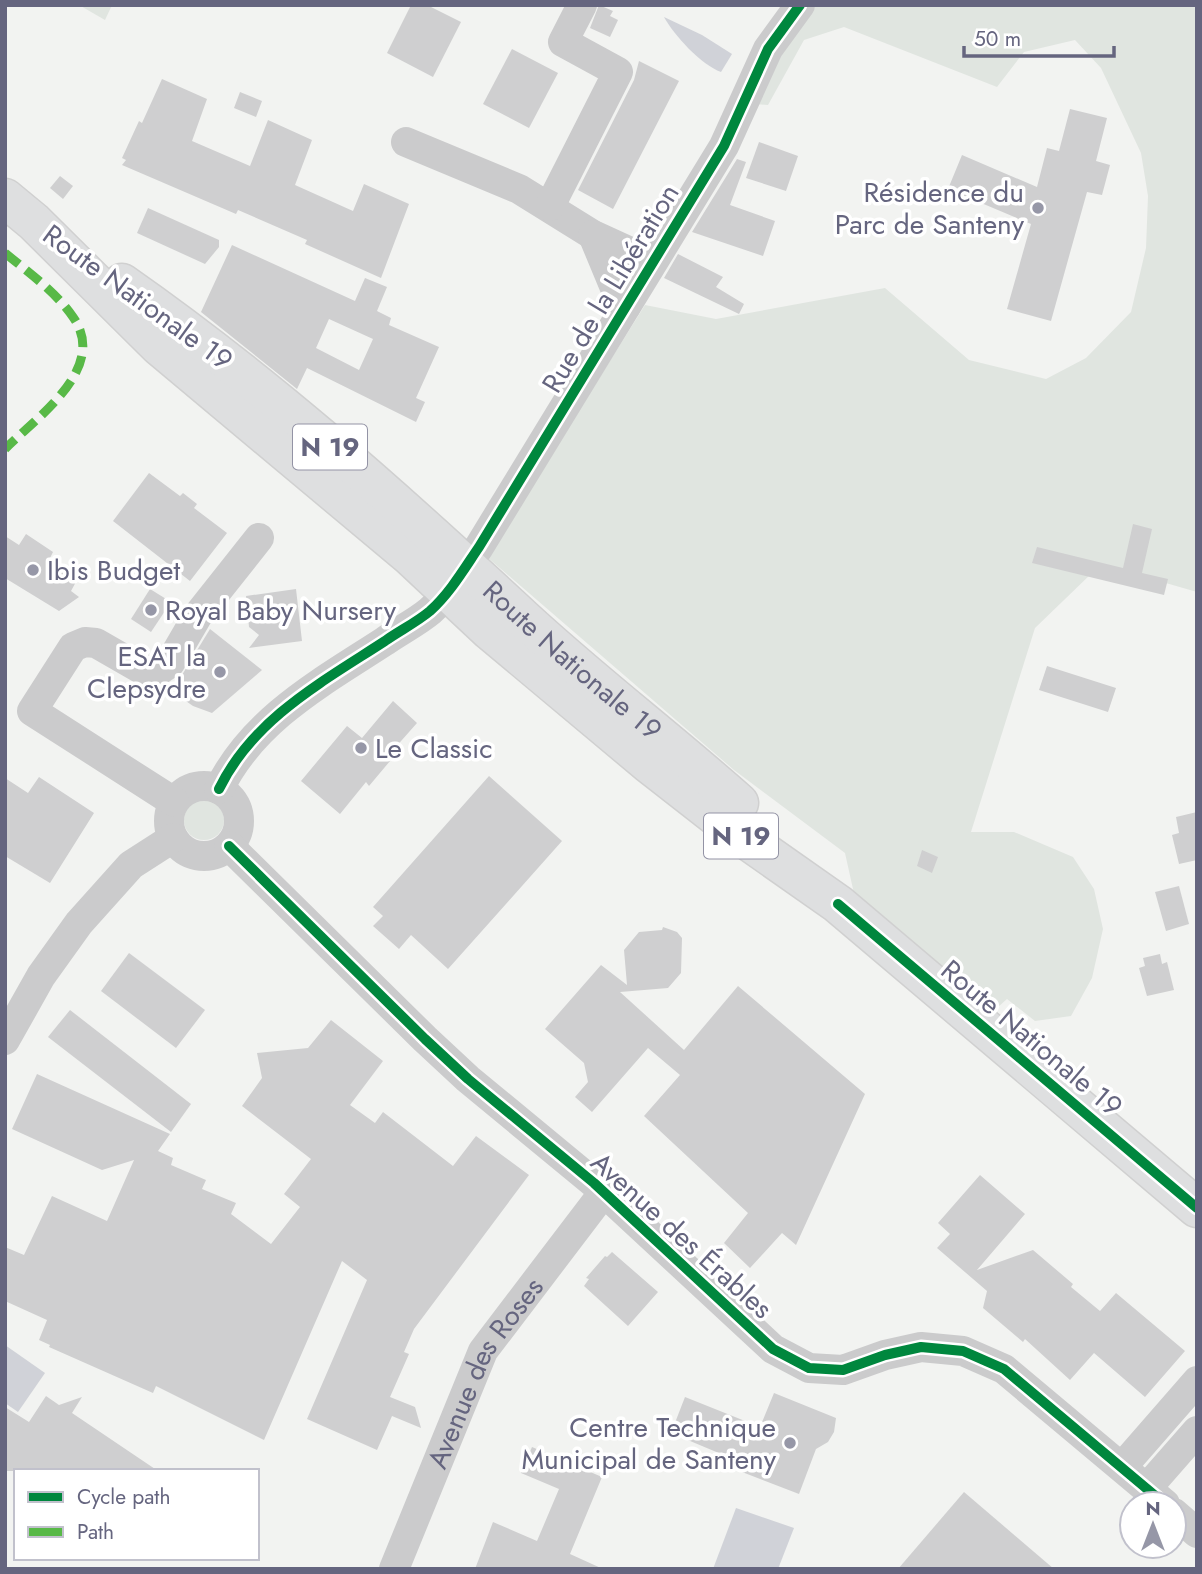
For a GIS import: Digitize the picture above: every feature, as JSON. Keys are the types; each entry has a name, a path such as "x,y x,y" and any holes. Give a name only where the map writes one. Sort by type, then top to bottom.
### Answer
{"main road":[{"name":"Route Nationale 19","path":"19,210 159,345 410,556 457,578 514,611 760,822 838,904 1197,1208"}],"street":[{"path":"550,206 618,72 563,42 582,5"},
{"name":"Rue de la Libération","path":"219,789 241,752 271,720 301,695 429,612 457,578 724,146 768,49 786,17 800,5"},
{"path":"406,142 519,188 593,235 652,262"},
{"path":"593,235 615,288 626,306"},
{"path":"174,802 32,712 73,647 85,642 96,643 143,670 158,671 170,663 198,615 259,538"},
{"path":"210,786 219,789 235,804 239,815 236,837 220,852 199,856 179,847 173,838 168,820 174,802 190,789 210,786"},
{"path":"5,1040 41,976 79,923 131,865 173,838"},
{"name":"Avenue des Érables","path":"229,846 468,1079 604,1192 773,1349 809,1368 842,1370 885,1355 921,1347 963,1351 1004,1369 1149,1490"},
{"name":"Avenue des Roses","path":"394,1569 482,1351 604,1192"},
{"path":"1122,1467 1197,1381"},
{"path":"1160,1490 1197,1431"}],"shaded area":[{"path":"79,5 112,5 105,20"},
{"path":"810,5 1197,5 1197,592 1138,575 1092,573 1035,628 971,832 1014,832 1073,857 1094,889 1103,929 1092,978 1071,1016 1035,1021 1007,999 988,1016 859,916 845,853 734,770 487,557 645,305 716,319 885,288 969,360 1046,379 1086,358 1131,312 1146,248 1148,196 1141,153 1101,68 1075,40 1024,52 997,87 844,27 804,40 768,105 755,104 776,59"},
{"path":"664,17 702,35 732,54 721,72 689,49"},
{"path":"204,800 212,801 218,806 223,812 223,828 218,834 212,839 204,840 196,839 190,834 185,828 184,820 185,812 190,806 196,801"},
{"path":"5,1345 45,1373 18,1412 5,1403"},
{"path":"736,1508 794,1528 778,1569 713,1569"}],"building":[{"path":"411,5 427,5 461,22 433,77 387,53"},
{"path":"599,5 613,11 610,16 618,20 610,37 590,28"},
{"path":"512,49 558,73 529,128 483,104"},
{"path":"639,61 679,81 613,209 578,190 634,80"},
{"path":"162,79 207,99 192,141 250,166 268,120 312,140 295,185 353,211 364,184 409,204 381,278 305,244 307,240 238,210 236,214 122,165 126,160 122,158 139,121 142,123"},
{"path":"240,92 262,101 256,117 234,108"},
{"name":"Résidence du Parc de Santeny","path":"1070,109 1107,118 1096,161 1110,165 1102,195 1087,192 1051,321 1007,309 1031,224 948,189 962,155 1037,187 1047,148 1059,151"},
{"path":"759,142 798,156 786,191 746,178"},
{"path":"737,159 746,162 730,205 775,221 763,256 692,232"},
{"path":"60,176 73,186 63,199 50,188"},
{"path":"148,208 219,240 219,247 205,264 137,233"},
{"path":"232,245 355,301 365,278 387,287 377,311 391,318 389,325 439,347 416,398 425,402 416,422 307,368 297,389 201,312","holes":["329,319 373,339 359,370 316,348"]},
{"path":"678,254 723,277 716,287 744,304 739,314 664,278"},
{"path":"149,473 180,496 183,493 197,504 194,508 227,533 190,581 113,521"},
{"path":"1133,524 1152,529 1142,573 1168,579 1164,595 1032,563 1037,547 1123,568"},
{"name":"Ibis Budget","path":"26,534 53,552 48,562 77,580 71,591 79,597 59,611 5,578 5,536 19,545"},
{"name":"Royal Baby Nursery","path":"150,589 171,602 151,632 131,619"},
{"path":"296,589 302,641 249,648 259,635 249,627 246,596"},
{"name":"ESAT la Clepsydre","path":"210,629 262,670 212,713 183,699 182,675"},
{"path":"1047,666 1116,688 1108,712 1039,690"},
{"name":"Le Classic","path":"393,701 417,723 386,758 390,761 369,786 366,782 340,814 301,781 347,726 362,738"},
{"path":"489,776 562,841 448,969 411,935 399,949 373,926 383,916 373,907"},
{"path":"39,777 94,813 50,883 5,856 5,778 28,793"},
{"path":"1197,812 1197,860 1179,864 1172,835 1179,833 1176,817"},
{"path":"922,850 938,857 932,873 917,866"},
{"path":"1179,886 1189,924 1166,931 1155,892"},
{"path":"663,927 677,932 682,938 681,973 668,988 620,992 684,1050 738,986 865,1094 796,1245 782,1233 750,1268 724,1243 748,1213 644,1116 680,1075 648,1048 592,1112 575,1097 588,1082 584,1063 545,1029 601,965 627,985 624,950 639,932 662,930"},
{"path":"129,953 205,1010 176,1048 101,991"},
{"path":"1160,954 1162,964 1167,962 1174,990 1147,996 1139,968 1145,966 1143,958"},
{"path":"70,1010 191,1104 171,1132 48,1037"},
{"path":"331,1020 383,1061 350,1105 375,1123 383,1112 453,1166 476,1136 529,1175 414,1329 404,1352 409,1354 390,1397 415,1407 421,1428 392,1416 377,1450 307,1419 367,1280 342,1261 264,1440 156,1386 153,1393 49,1347 50,1345 39,1340 47,1320 5,1301 5,1247 24,1255 52,1196 107,1221 134,1160 102,1170 12,1129 37,1074 170,1134 158,1151 173,1158 171,1165 206,1180 202,1189 236,1203 231,1214 271,1244 300,1207 284,1194 311,1159 242,1106 262,1078 257,1053 308,1048"},
{"path":"980,1175 1025,1214 977,1270 1033,1250 1100,1311 1116,1293 1185,1351 1145,1397 1094,1353 1070,1380 1025,1339 1023,1342 983,1308 987,1291 937,1248 950,1234 938,1223"},
{"path":"612,1252 658,1292 628,1326 584,1286 589,1279 586,1278 605,1256"},
{"name":"Centre Technique Municipal de Santeny","path":"774,1393 836,1418 834,1432 828,1442 816,1449 799,1494 742,1472 745,1464 671,1433 685,1397 760,1427"},
{"path":"46,1396 59,1405 82,1397 72,1413 155,1469 5,1471 5,1407 29,1422"},
{"path":"532,1447 602,1477 570,1554 603,1569 475,1569 493,1522 537,1541 559,1489 521,1473"},
{"path":"964,1492 1054,1569 898,1569"}],"marked path":[{"path":"5,253 58,299 73,317 82,336 82,355 76,373 50,407 5,449"}],"cycle path":[{"path":"219,789 233,764 270,722 314,687 425,615 456,580 479,547 724,146 768,49 800,5"},
{"path":"229,846 468,1079 594,1183 773,1349 809,1368 843,1370 885,1355 921,1347 963,1351 1004,1369 1148,1490"},
{"path":"838,904 1197,1208"}],"place":[{"name":"Résidence du Parc de Santeny","path":"1038,208"},
{"name":"Ibis Budget","path":"33,570"},
{"name":"Royal Baby Nursery","path":"151,610"},
{"name":"ESAT la Clepsydre","path":"220,672"},
{"name":"Le Classic","path":"361,748"},
{"name":"Centre Technique Municipal de Santeny","path":"790,1443"}]}
